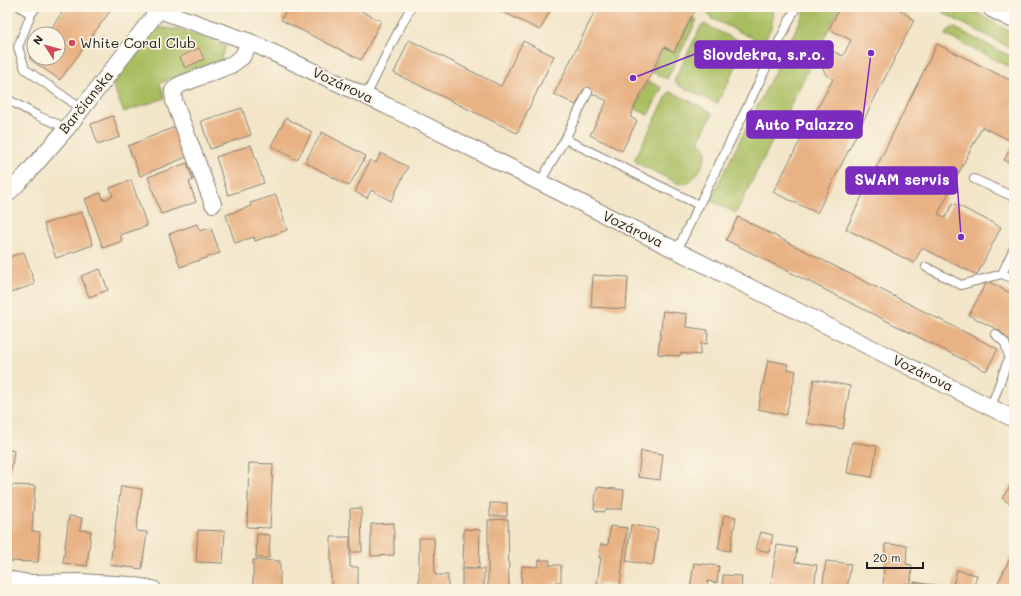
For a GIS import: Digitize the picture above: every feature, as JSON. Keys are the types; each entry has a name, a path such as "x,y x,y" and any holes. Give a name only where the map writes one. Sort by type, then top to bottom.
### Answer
{"main road":[{"path":"994,7 1014,17"}],"street":[{"name":"Vozárova","path":"160,8 250,42 366,96 1014,418"},
{"name":"Barčianska","path":"7,194 26,175 67,128 160,8"},
{"path":"213,204 174,101 173,91 179,85 231,65 242,57 250,42"},
{"path":"7,579 29,586 80,582 131,585 153,589"}],"lane":[{"path":"20,7 34,10 18,47 25,69 82,109"},
{"path":"366,96 411,7"},
{"path":"677,250 796,7"},
{"path":"540,182 565,139 588,92"},
{"path":"7,99 38,116 67,128"},
{"path":"565,139 699,205"},
{"path":"974,179 1014,197"},
{"path":"1002,274 1014,248"},
{"path":"926,267 961,285 1002,274 1014,279"},
{"path":"991,407 1009,357 1005,343 995,334"}],"green space":[{"path":"710,7 771,7 773,17 772,26 763,43 711,18 708,13"},
{"path":"807,7 840,7 736,213 710,200"},
{"path":"941,7 967,7 1014,34 1014,50 947,15 943,12"},
{"path":"692,17 697,20 667,79 652,72 664,47 674,52"},
{"path":"704,24 747,45 717,104 678,85 674,81 701,26"},
{"path":"157,28 175,29 192,33 226,46 219,63 160,83 165,98 124,112 112,84 139,44"},
{"path":"951,28 955,28 1014,58 1014,69 945,35"},
{"path":"648,81 662,88 648,115 634,108"},
{"path":"669,92 674,93 713,113 698,142 706,149 705,159 698,172 688,183 679,184 635,161 635,158"}],"building":[{"name":"White Coral Club","path":"66,7 113,7 60,80 40,66 66,66 66,26 53,26"},
{"path":"288,7 361,7 359,10 381,21 361,60 281,20"},
{"path":"493,7 552,7 540,30"},
{"path":"597,7 697,7 674,52 664,47 630,117 637,121 622,151 590,135 607,101 584,89 576,105 554,94"},
{"path":"840,7 896,7 914,20 817,213 773,192 833,79 826,75 821,64 828,49 843,56 851,40 829,29"},
{"path":"409,40 501,86 523,41 554,56 517,133 394,73"},
{"path":"937,44 1014,82 1014,142 982,127 938,214 945,218 953,203 1001,227 977,275 922,248 914,263 846,229"},
{"path":"199,48 204,59 185,68 180,57"},
{"path":"242,108 251,135 210,149 201,121"},
{"path":"113,116 120,137 98,145 91,124"},
{"path":"286,118 312,132 297,160 271,146"},
{"path":"175,127 187,157 140,176 128,146"},
{"path":"322,132 366,156 349,186 305,162"},
{"path":"1014,142 1014,166 1004,160"},
{"path":"251,145 264,183 228,195 216,157"},
{"path":"381,153 408,167 391,201 371,190 367,198 355,192 370,160 376,163"},
{"path":"187,163 193,180 189,182 196,202 161,214 148,177"},
{"path":"131,180 147,226 120,235 122,241 103,248 85,199 101,193 103,200 113,196 110,188"},
{"path":"276,195 287,230 255,241 254,237 235,243 226,215 251,206 250,203"},
{"path":"82,212 93,245 56,258 44,224"},
{"path":"738,217 998,349 986,371 726,240"},
{"path":"197,224 200,231 211,228 220,253 180,267 169,234"},
{"path":"24,252 35,284 7,294 7,258"},
{"path":"100,269 108,290 89,297 81,276"},
{"path":"593,275 628,277 626,309 591,307"},
{"path":"987,281 1014,295 1014,350 1011,343 1000,331 969,315"},
{"path":"663,311 687,314 686,327 708,330 707,344 701,343 700,355 680,353 680,356 658,354"},
{"path":"768,360 788,364 787,369 796,371 786,415 758,409"},
{"path":"814,379 850,386 843,429 806,423"},
{"path":"852,442 877,446 872,477 847,473"},
{"path":"7,449 14,451 11,471 7,470"},
{"path":"641,451 663,454 660,480 638,477"},
{"path":"249,463 273,464 270,528 247,527"},
{"path":"1014,481 1014,507 1002,498"},
{"path":"11,485 35,486 32,531 40,532 38,562 7,561"},
{"path":"121,486 142,489 136,531 147,532 142,569 110,565"},
{"path":"597,487 624,490 622,509 606,509 604,512 596,511 594,508"},
{"path":"490,503 507,503 507,516 490,516"},
{"path":"361,508 362,552 351,552 350,509"},
{"path":"724,515 736,517 730,551 718,549"},
{"path":"69,516 82,518 80,530 91,531 87,566 63,563"},
{"path":"508,519 509,589 488,589 488,520"},
{"path":"394,523 394,555 371,556 371,524"},
{"path":"631,525 658,529 653,565 626,561"},
{"path":"610,526 627,528 620,586 597,583 601,558 599,558 601,544 608,545"},
{"path":"464,529 480,530 479,568 463,567"},
{"path":"198,530 225,531 223,563 196,562"},
{"path":"761,532 773,535 769,552 756,549"},
{"path":"257,534 270,535 269,558 256,558"},
{"path":"331,537 350,537 350,567 358,567 358,589 331,589"},
{"path":"419,538 434,538 435,575 448,575 448,589 419,589"},
{"path":"885,544 907,545 906,564 912,565 911,583 905,583 905,589 883,589"},
{"path":"777,545 797,548 795,562 817,565 814,589 770,589"},
{"path":"1012,554 1014,555 1014,589 999,589 996,587"},
{"path":"253,560 280,561 280,589 253,589"},
{"path":"539,560 550,560 549,565 561,565 561,582 555,582 554,589 521,589 522,566 538,567"},
{"path":"826,561 851,564 847,589 822,589"},
{"path":"694,563 719,566 717,583 708,581 706,589 690,589"},
{"path":"462,569 484,569 484,589 462,589"},
{"path":"957,570 977,575 973,589 952,589"},
{"path":"723,575 742,576 741,589 722,589"},
{"path":"914,582 940,586 939,589 913,589"}],"place":[{"name":"White Coral Club","path":"72,43"},
{"name":"Auto Palazzo","path":"871,53"},
{"name":"Slovdekra, s.r.o.","path":"633,78"},
{"name":"SWAM servis","path":"961,237"}]}
